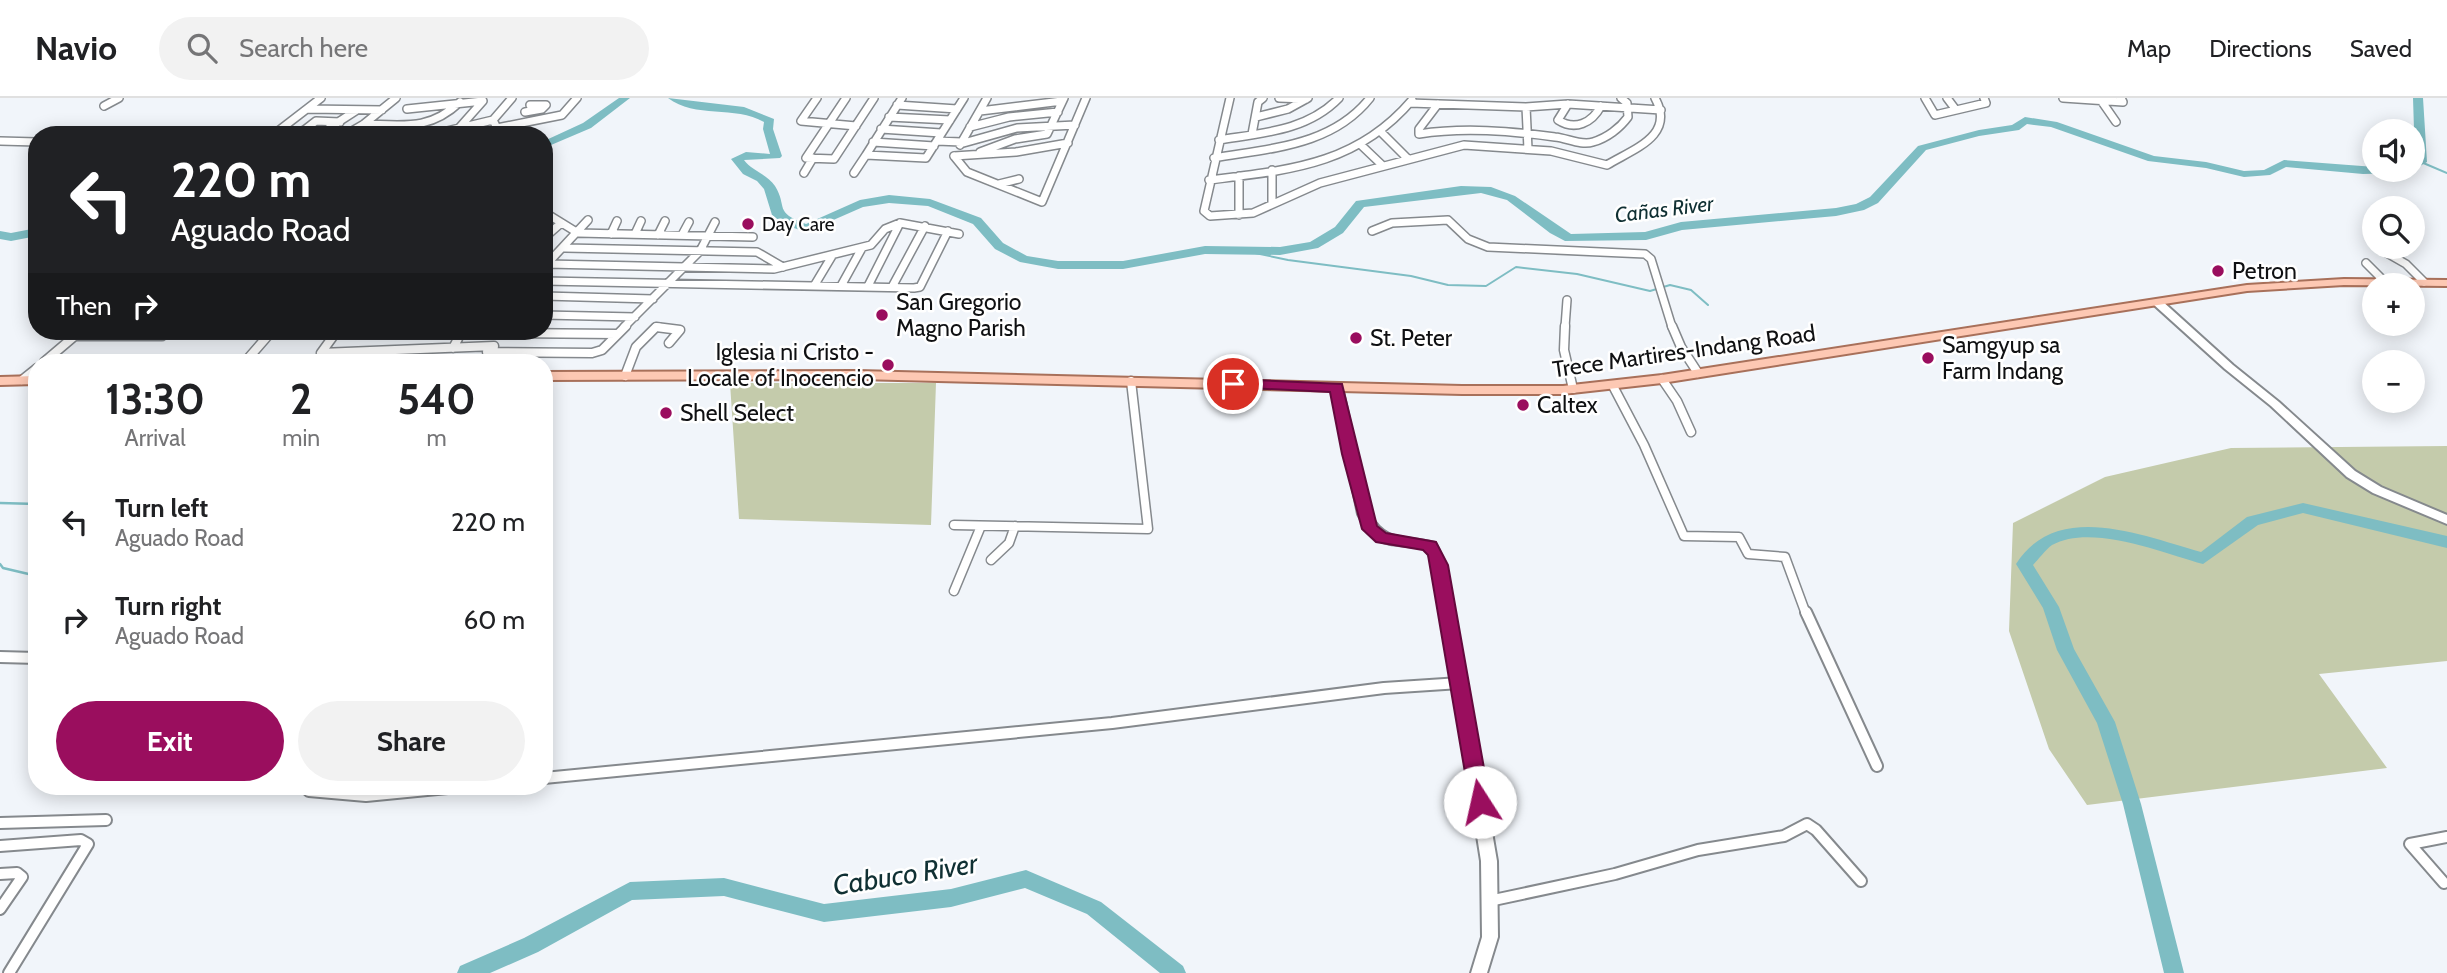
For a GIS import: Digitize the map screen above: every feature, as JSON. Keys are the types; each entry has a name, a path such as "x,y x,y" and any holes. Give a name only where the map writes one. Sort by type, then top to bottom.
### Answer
{"main road":[{"name":"Trece Martires-Indang Road","path":"2425,282 2447,283"},
{"name":"Trece Martires-Indang Road","path":"553,376 858,375 1514,391 1573,390 1662,379 2281,285 2362,283"},
{"path":"0,381 28,380"}],"street":[{"path":"104,106 119,98"},
{"path":"285,126 321,98"},
{"path":"361,126 396,98"},
{"path":"468,126 493,120 512,98"},
{"path":"526,123 525,112 535,98"},
{"path":"510,126 562,115 577,98"},
{"path":"817,98 801,121 856,126"},
{"path":"846,98 806,158 834,159 874,98"},
{"path":"854,173 902,98"},
{"path":"866,155 926,158 964,98"},
{"path":"954,156 988,98"},
{"path":"954,156 967,172 1042,202 1086,98"},
{"path":"1230,98 1209,180 1204,211 1210,216 1253,213 1272,202 1320,183 1464,145 1551,151 1607,165 1657,133 1662,124 1661,110 1655,98"},
{"path":"1252,134 1258,102 1264,98"},
{"path":"1279,98 1307,98"},
{"path":"1256,117 1273,115 1307,98"},
{"path":"1219,140 1302,122 1319,115 1339,98"},
{"path":"1214,158 1321,135 1353,119 1370,98"},
{"path":"1438,104 1419,129 1419,134 1453,129 1557,137 1584,143 1593,142 1620,128 1628,117 1628,108 1621,98"},
{"path":"1925,98 1935,115 1986,103 1984,98"},
{"path":"1947,98 1956,110"},
{"path":"2063,98 2123,102 2121,98"},
{"path":"2100,99 2116,122"},
{"path":"980,111 1063,100"},
{"path":"976,155 987,148 1015,139 1047,134 1063,100"},
{"path":"1209,180 1320,159 1361,145 1382,133 1412,100 1438,104 1526,107 1569,104 1661,110"},
{"path":"416,126 441,121 461,101"},
{"path":"432,106 461,101 483,102 461,126"},
{"path":"1569,104 1558,120 1564,125 1586,124 1595,118 1601,106"},
{"path":"525,112 542,109 546,105 530,105"},
{"path":"897,105 957,109"},
{"path":"1526,107 1528,149"},
{"path":"307,109 382,110"},
{"path":"334,126 357,110"},
{"path":"970,127 1009,117 1058,112"},
{"path":"889,117 950,120"},
{"path":"493,120 498,126"},
{"path":"364,124 395,126"},
{"path":"873,142 961,143 997,131 1052,124 1075,125"},
{"path":"881,130 941,133"},
{"path":"1382,133 1408,159"},
{"path":"0,141 28,142"},
{"path":"954,156 1016,152 1068,144"},
{"path":"1361,145 1382,166"},
{"path":"804,173 813,158"},
{"path":"1272,170 1272,202"},
{"path":"1239,176 1239,215"},
{"path":"999,184 1019,179"},
{"path":"553,219 578,233 753,237"},
{"path":"553,259 588,220"},
{"path":"1372,231 1392,223 1448,220 1454,223 1459,234 1472,243 1488,247 1645,254 1651,258 1681,347 1698,373"},
{"path":"611,233 617,221"},
{"path":"635,234 641,221"},
{"path":"658,235 665,221"},
{"path":"682,235 689,222"},
{"path":"330,340 321,353 453,348 592,353 602,350 671,284 700,251 715,222"},
{"path":"868,286 900,223"},
{"path":"553,265 783,267 873,244 888,226 900,223 959,234"},
{"path":"553,230 560,224"},
{"path":"892,287 925,226"},
{"path":"734,236 738,228"},
{"path":"553,281 920,287 948,231"},
{"path":"565,248 757,252 783,267"},
{"path":"841,286 862,248"},
{"path":"814,286 832,256"},
{"path":"2399,259 2414,273"},
{"path":"789,285 802,263"},
{"path":"2366,263 2376,273"},
{"path":"553,296 653,299"},
{"path":"1567,300 1564,350 1573,390"},
{"path":"2157,302 2351,474 2377,490 2447,520"},
{"path":"553,315 635,317"},
{"path":"625,376 636,347 656,327 680,330 669,343"},
{"path":"553,333 618,334"},
{"path":"53,354 70,340"},
{"path":"252,354 264,340"},
{"path":"453,348 457,340"},
{"path":"492,354 494,340"},
{"path":"488,354 492,348"},
{"path":"22,380 28,375"},
{"path":"1662,379 1677,401 1691,432"},
{"path":"954,525 1149,528 1131,381"},
{"path":"1613,386 1644,445 1684,536 1740,537 1748,554 1785,557 1813,632 1877,766"},
{"path":"1337,387 1350,454 1370,529 1381,538 1431,546 1436,553 1489,861 1490,937 1479,973"},
{"path":"954,591 981,526"},
{"path":"991,560 1009,543 1015,526"},
{"path":"0,657 28,658"},
{"path":"553,777 1112,723 1384,688 1460,684"},
{"path":"356,795 376,795"},
{"path":"0,823 106,820"},
{"path":"1489,901 1615,874 1698,850 1784,836 1807,824 1816,830 1861,881"},
{"path":"2446,884 2410,844 2447,837"},
{"path":"0,846 81,840 88,844 9,973"},
{"path":"0,874 17,873 22,877 0,909"}],"green space":[{"path":"730,383 936,383 931,525 739,519"},
{"path":"2447,446 2447,661 2319,674 2387,768 2087,805 2049,749 2009,631 2013,523 2105,477 2231,448"}],"waterway":[{"name":"Cañas River","path":"553,141 587,126 625,98"},
{"name":"Cañas River","path":"673,98 697,106 728,107 753,112 770,121 768,129 776,156 746,156 737,159 747,172 761,179 770,188 776,212 789,222 806,228 860,204 889,199 930,203 977,221 999,246 1024,259 1058,265 1123,265 1205,250 1280,251 1314,245 1339,230 1360,204 1471,189 1501,193 1526,208 1554,231 1569,238 1646,236 1681,226 1836,212 1860,207 1874,200 1922,148 1979,133 2015,128 2025,120 2053,124 2152,159 2206,165 2244,174 2266,173 2284,163 2362,171"},
{"name":"Cañas River","path":"2418,98 2419,119"},
{"path":"2425,164 2447,173"},
{"name":"Cañas River","path":"0,235 11,237 28,234"},
{"path":"1241,250 1288,260 1411,276 1448,285 1486,286 1516,267 1577,274 1650,291 1670,285 1691,290 1708,305"},
{"path":"0,503 28,504"},
{"path":"2174,973 2132,804 2106,722 2066,650 2051,607 2024,564 2047,541 2085,532 2125,537 2203,558 2253,521 2303,508 2447,542"},
{"path":"0,564 3,568 28,574"},
{"name":"Cabuco River","path":"467,973 531,945 630,891 724,887 824,913 951,898 1026,879 1094,908 1176,973"}],"place":[{"name":"Day Care","path":"748,224"},
{"name":"Petron","path":"2218,271"},
{"name":"San Gregorio Magno Parish","path":"882,315"},
{"name":"St. Peter","path":"1356,338"},
{"name":"Samgyup sa Farm Indang","path":"1928,358"},
{"name":"Iglesia ni Cristo - Locale of Inocencio","path":"888,365"},
{"name":"Caltex","path":"1523,405"},
{"name":"Shell Select","path":"666,413"}],"route":[{"path":"1233,384 1337,387 1350,454 1370,529 1381,538 1431,546 1436,553 1480,802"}]}
